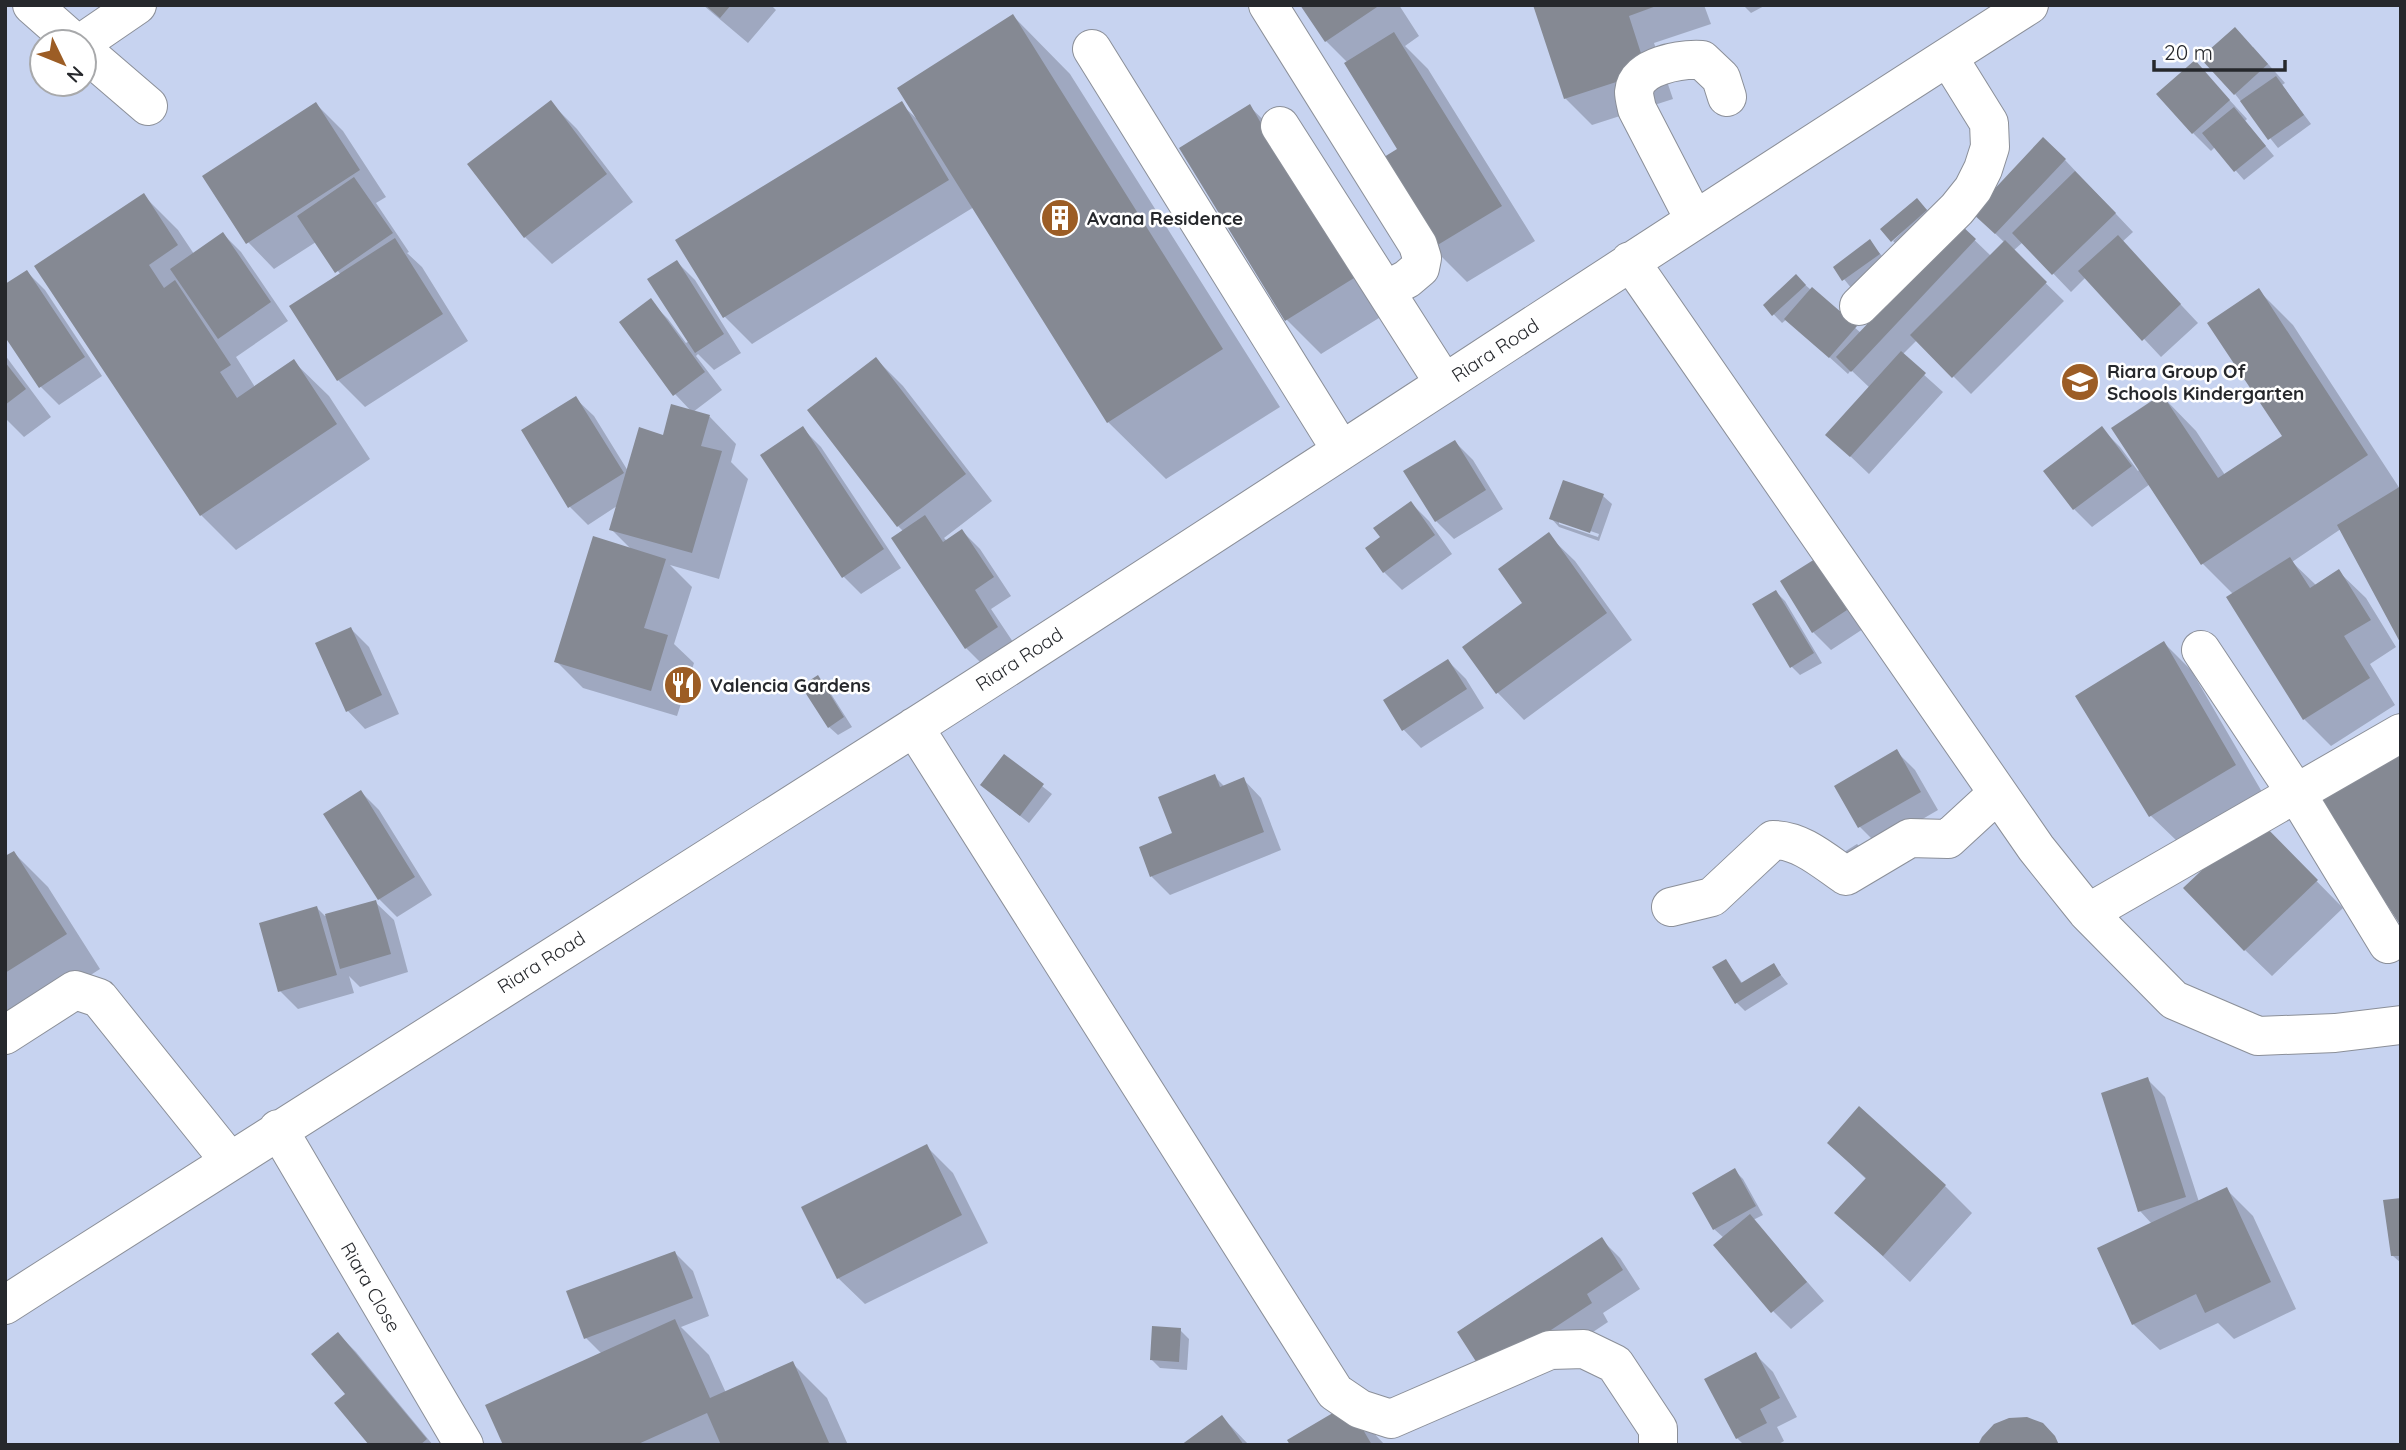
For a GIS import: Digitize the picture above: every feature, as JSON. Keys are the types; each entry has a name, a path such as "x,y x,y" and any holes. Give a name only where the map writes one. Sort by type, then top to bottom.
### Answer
{"street":[{"path":"32,5 58,28"},
{"path":"98,32 137,5"},
{"path":"1268,5 1418,245 1422,258 1420,268 1407,279 1385,290"},
{"name":"Riara Road","path":"5,1305 229,1160 914,727 1694,219 2029,5"},
{"path":"1092,49 1341,450"},
{"path":"1859,306 1957,209 1973,189 1983,169 1990,147 1989,123 1948,57"},
{"path":"1694,219 1637,109 1634,92 1637,82 1649,71 1669,62 1702,60 1721,78 1727,97"},
{"path":"98,63 148,106"},
{"path":"1280,126 1444,383"},
{"path":"1630,261 2036,848 2088,914 2174,1000 2258,1036 2401,1025"},
{"path":"2201,650 2296,793 2388,944"},
{"path":"914,727 1335,1392 1360,1409 1391,1419 1550,1350 1584,1349 1615,1364 1658,1429 1658,1445"},
{"path":"2088,914 2401,733"},
{"path":"1671,907 1712,897 1773,840 1786,840 1795,844 1846,876 1910,838 1948,839 1998,793"},
{"path":"5,1035 75,990 99,998 229,1160"},
{"name":"Riara Close","path":"278,1129 464,1445"}],"shaded area":[{"path":"5,5 2401,5 2401,1445 5,1445"}],"building":[{"path":"705,5 731,5 720,18"},
{"path":"1300,5 1380,5 1325,42"},
{"path":"1533,5 1659,5 1629,16 1647,72 1564,99"},
{"name":"Avana Residence","path":"1013,14 1223,349 1107,423 897,88"},
{"path":"2235,27 2268,64 2234,95 2200,58"},
{"path":"1394,32 1502,206 1431,249 1376,162 1397,149 1344,63"},
{"path":"2195,60 2230,100 2192,134 2156,94"},
{"path":"2276,76 2304,115 2268,140 2240,101"},
{"path":"551,100 607,174 524,238 467,164"},
{"path":"902,101 949,180 723,318 675,240"},
{"path":"316,102 360,170 246,244 202,176"},
{"path":"1250,104 1354,278 1285,321 1179,148"},
{"path":"2234,107 2266,146 2234,172 2202,133"},
{"path":"2043,137 2066,159 1995,234 1972,213"},
{"path":"2075,171 2116,213 2052,275 2012,233"},
{"path":"354,177 393,233 335,273 297,216"},
{"path":"144,193 178,245 149,265 164,288 175,280 231,365 220,372 237,398 294,359 337,424 200,516 34,266"},
{"path":"1917,198 1927,210 1891,242 1880,229"},
{"path":"1961,225 1976,239 1851,372 1836,357"},
{"path":"223,232 271,302 218,339 170,269"},
{"path":"2118,235 2181,304 2142,341 2078,271"},
{"path":"395,238 443,314 337,381 289,306"},
{"path":"1870,239 1880,254 1842,281 1833,267"},
{"path":"2005,240 2047,282 1952,378 1910,335"},
{"path":"677,260 724,334 695,353 647,279"},
{"path":"27,270 85,357 39,388 5,337 5,284"},
{"path":"1796,274 1806,285 1772,316 1763,305"},
{"path":"1812,287 1857,326 1829,358 1784,319"},
{"path":"2259,288 2368,455 2201,565 2111,428 2162,394 2218,478 2282,436 2207,323"},
{"path":"651,298 705,372 673,396 619,322"},
{"path":"1901,351 1926,373 1850,457 1825,435"},
{"path":"876,357 966,474 897,527 807,410"},
{"path":"5,362 26,389 5,405"},
{"path":"576,396 624,473 568,508 521,430"},
{"path":"671,404 710,415 701,446 722,451 692,553 609,530 639,427 663,435"},
{"path":"803,426 884,549 842,578 760,455"},
{"path":"2102,426 2132,466 2073,510 2043,471"},
{"path":"1455,440 1486,490 1435,522 1403,471"},
{"path":"1563,480 1604,494 1590,533 1549,519"},
{"path":"2401,486 2401,644 2337,525"},
{"path":"1411,501 1435,535 1383,573 1365,548 1380,537 1373,528"},
{"path":"925,515 943,542 962,529 994,577 975,590 998,627 965,649 891,538"},
{"path":"1549,532 1607,613 1496,694 1462,647 1522,603 1498,569"},
{"path":"593,536 666,559 644,628 668,635 651,691 554,662"},
{"path":"2290,557 2310,588 2339,569 2371,620 2344,636 2370,678 2303,720 2226,597"},
{"path":"1815,559 1847,610 1812,633 1780,581"},
{"path":"1776,590 1814,653 1790,668 1752,604"},
{"path":"351,627 382,695 346,712 315,643"},
{"path":"2164,641 2236,765 2149,817 2075,696"},
{"path":"1448,659 1467,689 1402,731 1383,700"},
{"path":"818,675 844,717 828,728 801,686"},
{"path":"1897,749 1921,792 1858,828 1834,786"},
{"path":"2401,751 2401,926 2316,796"},
{"path":"1004,754 1044,784 1020,816 980,785"},
{"path":"1215,774 1220,787 1244,777 1264,832 1150,877 1139,847 1172,833 1158,797"},
{"path":"361,790 415,877 378,900 323,814"},
{"path":"2257,818 2318,880 2244,951 2183,888"},
{"path":"14,851 67,934 5,973 5,856"},
{"path":"376,900 391,954 340,969 325,914"},
{"path":"317,906 337,975 278,992 259,923"},
{"path":"1726,959 1741,983 1774,963 1781,975 1735,1004 1712,967"},
{"path":"2148,1077 2186,1197 2138,1212 2101,1093"},
{"path":"1859,1106 1946,1185 1883,1256 1834,1213 1866,1178 1827,1143"},
{"path":"927,1144 962,1215 837,1279 801,1207"},
{"path":"1735,1168 1756,1206 1713,1230 1692,1193"},
{"path":"2227,1187 2271,1282 2205,1313 2196,1294 2132,1325 2097,1248"},
{"path":"2401,1198 2401,1256 2391,1256 2383,1200"},
{"path":"1750,1214 1807,1282 1771,1313 1713,1245"},
{"path":"1602,1237 1623,1270 1587,1294 1592,1303 1484,1374 1457,1332"},
{"path":"675,1251 693,1298 584,1339 566,1291"},
{"path":"675,1319 710,1398 793,1361 830,1445 721,1445 707,1413 636,1445 503,1445 485,1405"},
{"path":"1152,1326 1181,1328 1179,1362 1150,1360"},
{"path":"338,1332 427,1439 420,1445 369,1445 334,1403 345,1394 311,1354"},
{"path":"1756,1352 1780,1398 1760,1409 1767,1423 1736,1439 1704,1379"},
{"path":"1348,1404 1372,1445 1290,1445 1287,1440"},
{"path":"1222,1415 1244,1445 1181,1445"},
{"path":"2027,1417 2043,1423 2059,1445 1978,1445 1994,1424 2009,1418"}],"place":[{"name":"Avana Residence","path":"1060,218"},
{"name":"Riara Group Of Schools Kindergarten","path":"2080,382"},
{"name":"Valencia Gardens","path":"683,685"}]}
